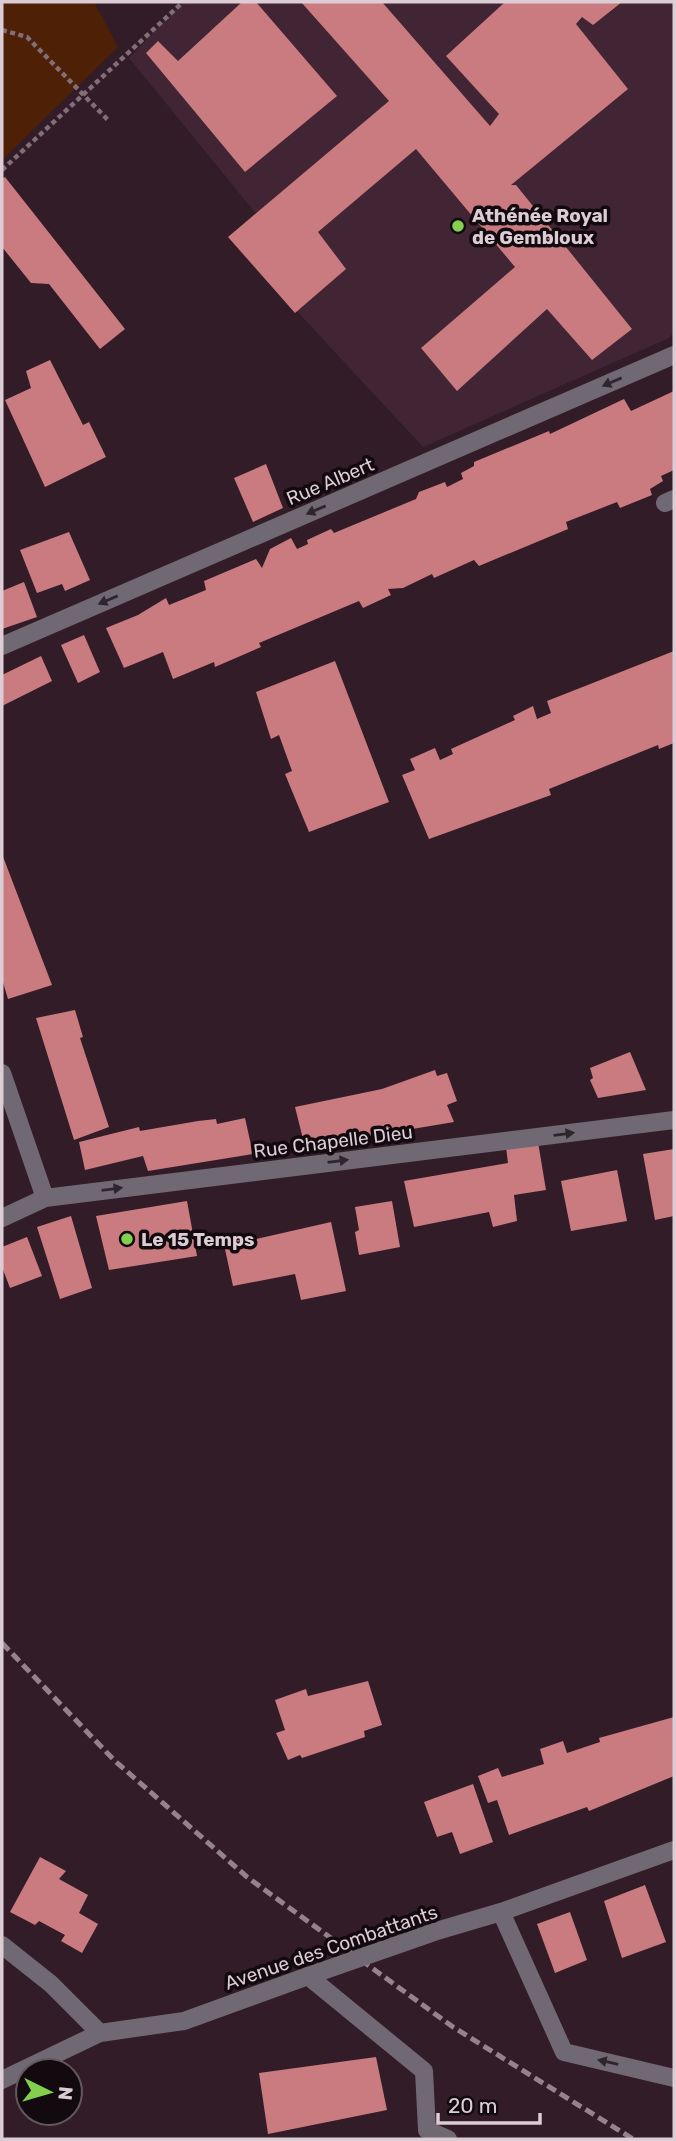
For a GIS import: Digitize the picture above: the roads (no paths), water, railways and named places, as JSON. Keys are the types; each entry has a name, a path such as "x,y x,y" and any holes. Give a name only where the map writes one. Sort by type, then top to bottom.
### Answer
{"street":[{"name":"Rue Albert","path":"2,646 674,355"},
{"path":"2,1073 45,1198"},
{"name":"Rue Chapelle Dieu","path":"2,1218 45,1198 674,1120"},
{"name":"Avenue des Combattants","path":"2,2080 100,2034 184,2021 440,1930 500,1913 674,1850"},
{"path":"500,1913 564,2052 674,2078"},
{"path":"2,1945 51,1984 100,2034"},
{"path":"308,1976 424,2071 426,2135 448,2139"}],"railway":[{"path":"2,1643 114,1760 247,1877 453,2027 633,2139"}],"place":[{"name":"Athénée Royal de Gembloux","path":"458,226"},
{"name":"Le 15 Temps","path":"127,1239"}]}
